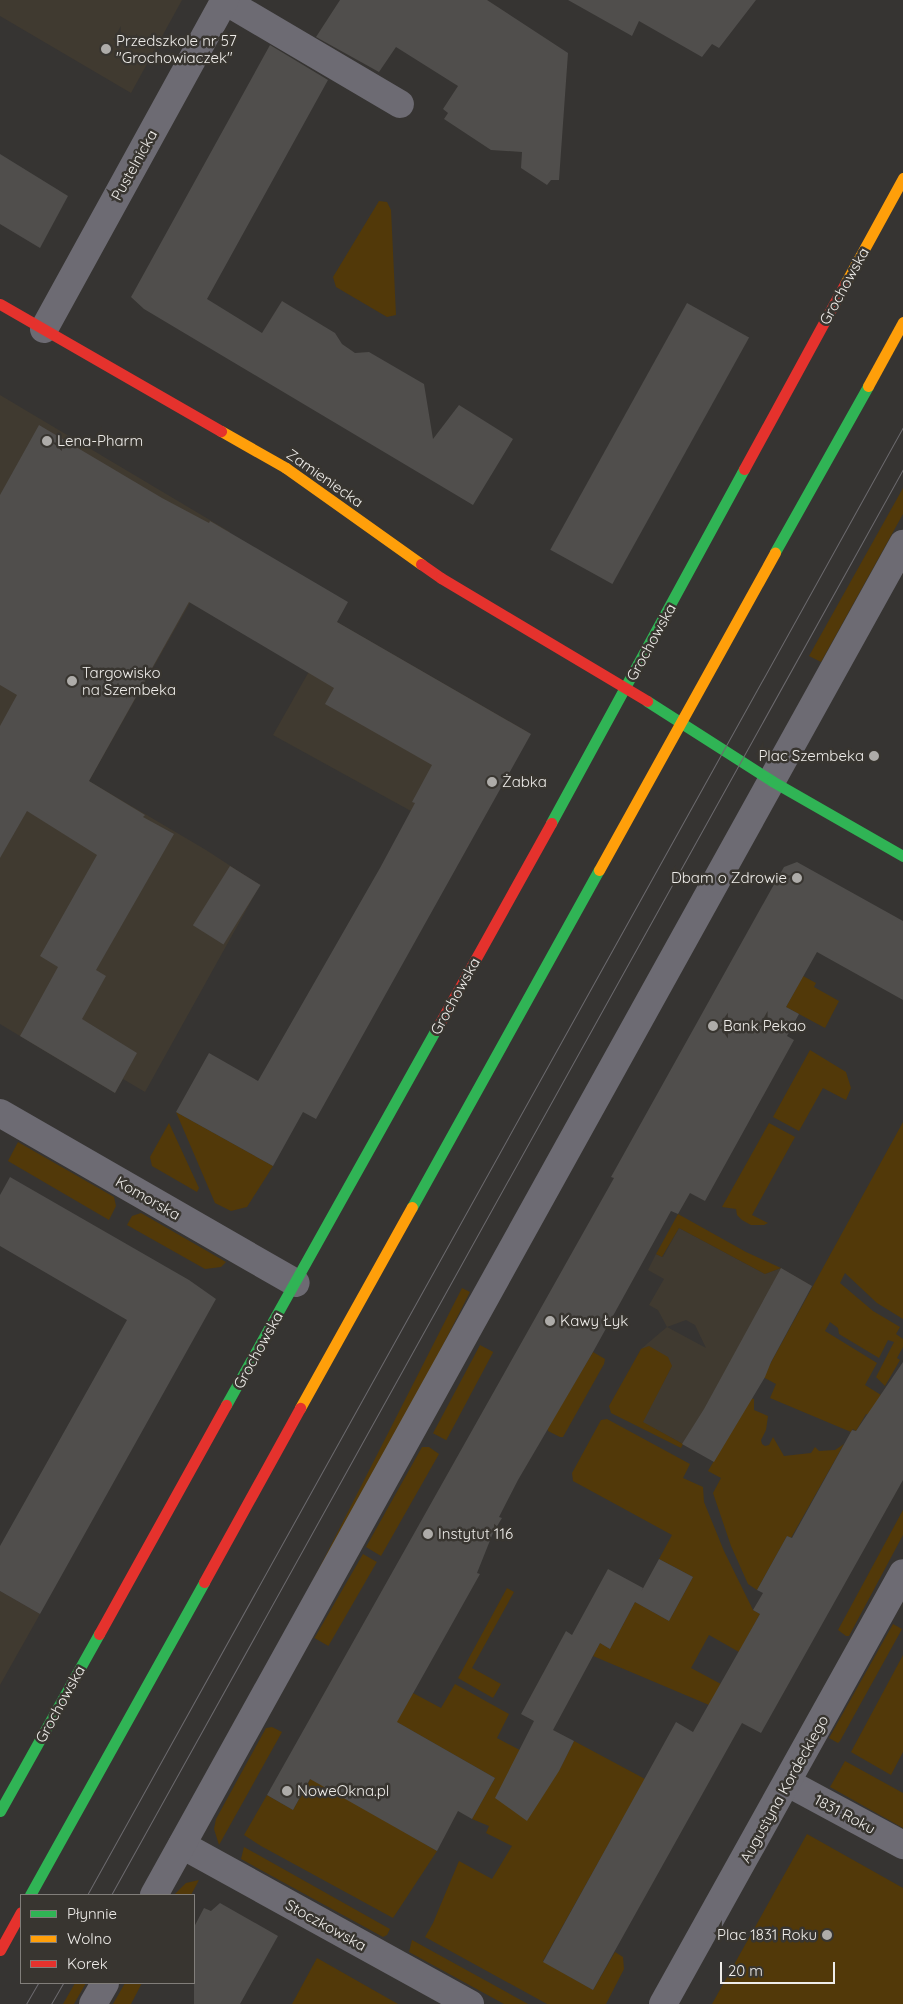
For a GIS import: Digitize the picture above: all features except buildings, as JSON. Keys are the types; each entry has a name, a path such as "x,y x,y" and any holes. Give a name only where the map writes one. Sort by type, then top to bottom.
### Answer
{"main road":[{"name":"Grochowska","path":"0,1811 296,1283 626,687 903,178"},
{"name":"Zamieniecka","path":"0,304 286,468 441,578 626,687 772,781 903,856"},
{"path":"31,1894 903,322"},
{"path":"0,1950 20,1914"}],"street":[{"name":"Pustelnicka","path":"44,329 225,0 400,104"},
{"path":"155,1894 903,544"},
{"name":"Komorska","path":"0,1113 296,1283"},
{"name":"Augustyna Kordeckiego","path":"663,2004 788,1783 903,1573"},
{"name":"1831 Roku","path":"788,1783 903,1845"},
{"name":"Stoczkowska","path":"182,1845 470,2004"},
{"path":"93,2004 104,1984"}],"shaded area":[{"name":"Przedszkole nr 57 \"Grochowiaczek\"","path":"0,0 182,0 131,93 0,16"},
{"path":"379,201 387,202 391,210 396,315 387,317 336,287 333,277"},
{"path":"0,395 230,532 89,781 206,850 260,885 145,1092 123,1079 115,1093 0,1024"},
{"path":"903,488 903,514 821,662 809,656"},
{"path":"337,622 528,732 469,843 273,735"},
{"path":"803,976 816,983 814,987 839,1001 825,1028 786,1007"},
{"path":"810,1050 846,1072 851,1088 846,1100 823,1088 799,1131 773,1117"},
{"path":"176,1112 273,1166 247,1207 231,1211 215,1203"},
{"path":"903,1122 903,1319 877,1303 845,1273 840,1283 873,1311 900,1327 896,1334 903,1339 903,1347 897,1358 900,1360 885,1386 876,1377 894,1342 888,1340 879,1358 839,1334 838,1328 830,1322 825,1331 877,1363 865,1385 881,1395 869,1415 866,1414 856,1431 853,1429 851,1432 770,1398 776,1384 763,1377"},
{"path":"169,1123 199,1188 197,1192 152,1166 150,1157"},
{"path":"769,1123 795,1137 752,1215 768,1223 764,1225 751,1225 737,1215 736,1209 722,1207"},
{"path":"18,1142 114,1197 116,1206 109,1220 8,1161"},
{"path":"141,1213 226,1262 221,1267 205,1269 127,1225 132,1216"},
{"path":"678,1214 746,1252 781,1268 765,1274 679,1228 662,1257 656,1254"},
{"path":"679,1228 765,1274 781,1268 812,1286 762,1378 683,1444 642,1422 672,1366 649,1347 641,1349 667,1327 658,1310 649,1305 664,1279 648,1270 656,1254 663,1257","holes":["686,1320 695,1325 706,1348 667,1327"]},
{"path":"462,1288 470,1292 163,1894 153,1894"},
{"path":"480,1345 493,1352 446,1440 433,1433"},
{"path":"649,1346 668,1357 672,1366 643,1422 683,1444 681,1448 611,1413 609,1406 641,1349"},
{"path":"593,1352 605,1359 604,1364 563,1437 560,1437 548,1431 548,1427"},
{"path":"751,1398 754,1399 754,1410 768,1416 766,1430 761,1440 762,1444 765,1446 769,1445 773,1437 784,1456 811,1453 815,1447 819,1451 835,1450 844,1444 791,1538 787,1536 757,1590 748,1584 731,1546 713,1493 721,1478 708,1471"},
{"path":"607,1419 690,1464 683,1478 703,1487 704,1502 724,1551 753,1610 760,1614 739,1652 709,1635 691,1668 721,1684 709,1705 593,1656 600,1643 610,1649 635,1602 669,1621 693,1577 659,1559 672,1535 573,1481 572,1473 601,1420"},
{"path":"422,1447 429,1447 439,1454 381,1556 366,1547"},
{"path":"903,1510 903,1535 849,1636 846,1636 838,1630"},
{"path":"363,1554 377,1562 328,1646 315,1638"},
{"path":"507,1588 514,1592 472,1668 501,1684 493,1698 458,1678"},
{"path":"0,1591 40,1614 0,1685"},
{"path":"893,1624 902,1629 838,1743 829,1738"},
{"path":"903,1655 903,1752 891,1775 851,1752"},
{"path":"455,1684 509,1714 497,1738 559,1771 574,1741 645,1779 543,1961 593,1990 615,1952 623,1957 624,1969 606,2004 547,2004 425,1937 433,1923 459,1861 492,1879 512,1846 486,1833 489,1826 472,1819 495,1778 374,1709 413,1693 441,1708"},
{"path":"272,1727 282,1732 219,1845 214,1829 216,1819 266,1728"},
{"path":"845,1761 903,1793 903,1828 830,1787"},
{"path":"311,1778 437,1851 393,1918 244,1835 267,1795 293,1810"},
{"name":"Plac 1831 Roku","path":"807,1834 903,1888 903,2004 712,2004"},
{"path":"244,1847 390,1929 387,1935 383,1937 241,1859"},
{"path":"199,1880 192,1894 175,1894 186,1883"},
{"path":"412,1940 528,2004 504,2004 409,1952"},
{"path":"317,1958 398,2004 292,2004"},
{"path":"74,1984 85,1984 74,2004 63,2004"},
{"path":"124,1984 141,1984 131,2004 113,2004"}],"tram line":[{"path":"88,1894 903,427"},
{"path":"112,1894 903,469"},
{"path":"26,2004 37,1984"},
{"path":"51,2004 62,1984"}],"traffic: fast":[{"path":"775,552 868,386"},
{"path":"551,823 744,469"},
{"path":"647,701 772,781 903,856"},
{"path":"412,1207 599,870"},
{"path":"226,1405 436,1030"},
{"path":"31,1894 204,1582"},
{"path":"0,1811 99,1634"}],"traffic: slow":[{"path":"845,284 903,178"},
{"path":"868,386 903,322"},
{"path":"221,431 286,468 421,564"},
{"path":"599,870 775,552"},
{"path":"300,1408 412,1207"}],"traffic: jam":[{"path":"744,469 845,284"},
{"path":"0,304 221,431"},
{"path":"421,564 441,578 647,701"},
{"path":"436,1030 551,823"},
{"path":"99,1634 226,1405"},
{"path":"204,1582 300,1408"},
{"path":"0,1950 20,1914"}],"place":[{"name":"Przedszkole nr 57 \"Grochowiaczek\"","path":"106,49"},
{"name":"Lena-Pharm","path":"47,441"},
{"name":"Targowisko na Szembeka","path":"72,681"},
{"name":"Plac Szembeka","path":"874,756"},
{"name":"Żabka","path":"492,782"},
{"name":"Dbam o Zdrowie","path":"797,878"},
{"name":"Bank Pekao","path":"713,1026"},
{"name":"Kawy Łyk","path":"550,1321"},
{"name":"Instytut 116","path":"428,1534"},
{"name":"NoweOkna.pl","path":"287,1791"},
{"name":"Plac 1831 Roku","path":"827,1935"}]}
